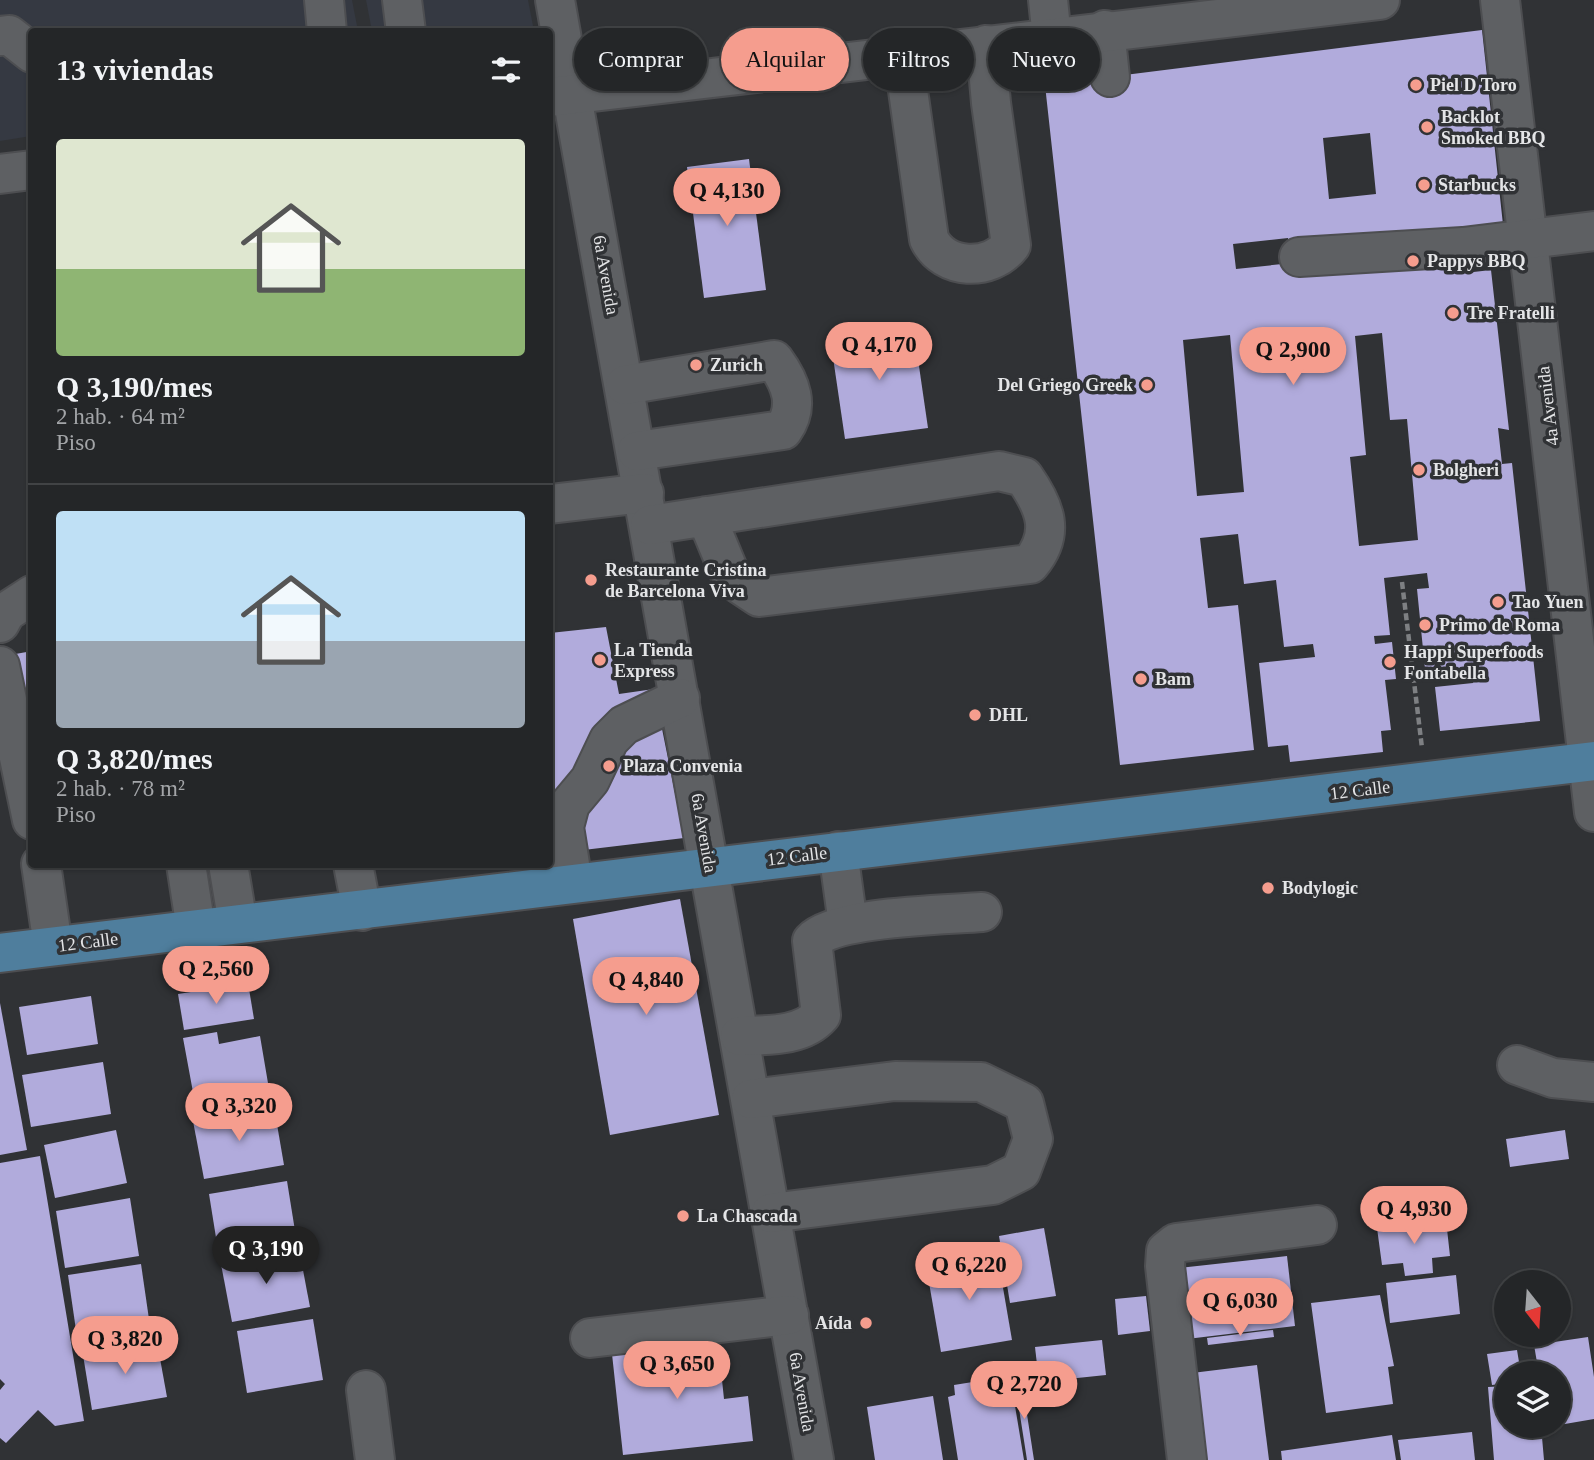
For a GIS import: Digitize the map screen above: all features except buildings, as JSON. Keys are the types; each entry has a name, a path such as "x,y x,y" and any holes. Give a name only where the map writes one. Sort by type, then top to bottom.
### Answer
{"main road":[{"name":"12 Calle","path":"0,953 1591,762"}],"street":[{"path":"324,0 327,28"},
{"path":"402,0 406,28"},
{"name":"6a Avenida","path":"555,0 562,95 625,386 814,1460"},
{"path":"1048,0 1076,25 1110,77"},
{"path":"974,46 1076,25 1222,9 1380,0"},
{"name":"4a Avenida","path":"1500,0 1591,762 1594,812"},
{"path":"0,36 9,35 28,50"},
{"path":"908,91 929,239 935,251 945,260 959,264 1003,256 1011,245 991,103 986,45"},
{"path":"562,95 863,60"},
{"path":"0,174 28,170"},
{"path":"1299,257 1528,240 1594,231"},
{"path":"625,386 774,360 791,392 793,416 783,430 637,451"},
{"path":"553,504 647,509 706,516 999,471 1024,477 1036,493 1046,525 1043,548 1030,564 759,597 732,579 706,516"},
{"path":"0,623 6,612 28,598"},
{"path":"0,666 28,801"},
{"path":"573,883 564,827 570,804 590,780 610,740 624,725 680,698"},
{"path":"838,851 848,924"},
{"path":"42,868 54,946"},
{"path":"187,868 196,929"},
{"path":"230,868 238,924"},
{"path":"354,868 362,911"},
{"path":"740,1036 775,1034 813,1025 821,1015 812,941 821,931 848,924 982,912"},
{"path":"1517,1065 1553,1078 1594,1082"},
{"path":"751,1099 895,1082 981,1082 1024,1102 1033,1139 1021,1171 993,1185 771,1213"},
{"path":"1187,1460 1165,1266 1166,1251 1176,1243 1317,1225"},
{"path":"590,1338 789,1315"},
{"path":"366,1390 374,1460"}],"path":[{"path":"1402,582 1420,734"}],"shaded area":[{"path":"0,0 352,0 357,28 28,28 28,136 0,141"},
{"path":"366,0 528,0 533,28 371,28"}],"place":[{"name":"Piel D Toro","path":"1416,85"},
{"name":"Backlot Smoked BBQ","path":"1427,127"},
{"name":"Starbucks","path":"1424,185"},
{"name":"Pappys BBQ","path":"1413,261"},
{"name":"Tre Fratelli","path":"1453,313"},
{"name":"Zurich","path":"696,365"},
{"name":"Del Griego Greek","path":"1147,385"},
{"name":"Bolgheri","path":"1419,470"},
{"name":"Restaurante Cristina de Barcelona Viva","path":"591,580"},
{"name":"Tao Yuen","path":"1498,602"},
{"name":"Primo de Roma","path":"1425,625"},
{"name":"La Tienda Express","path":"600,660"},
{"name":"Happi Superfoods Fontabella","path":"1390,662"},
{"name":"Bam","path":"1141,679"},
{"name":"DHL","path":"975,715"},
{"name":"Plaza Convenia","path":"609,766"},
{"name":"Bodylogic","path":"1268,888"},
{"name":"La Chascada","path":"683,1216"},
{"name":"Aída","path":"866,1323"}]}
